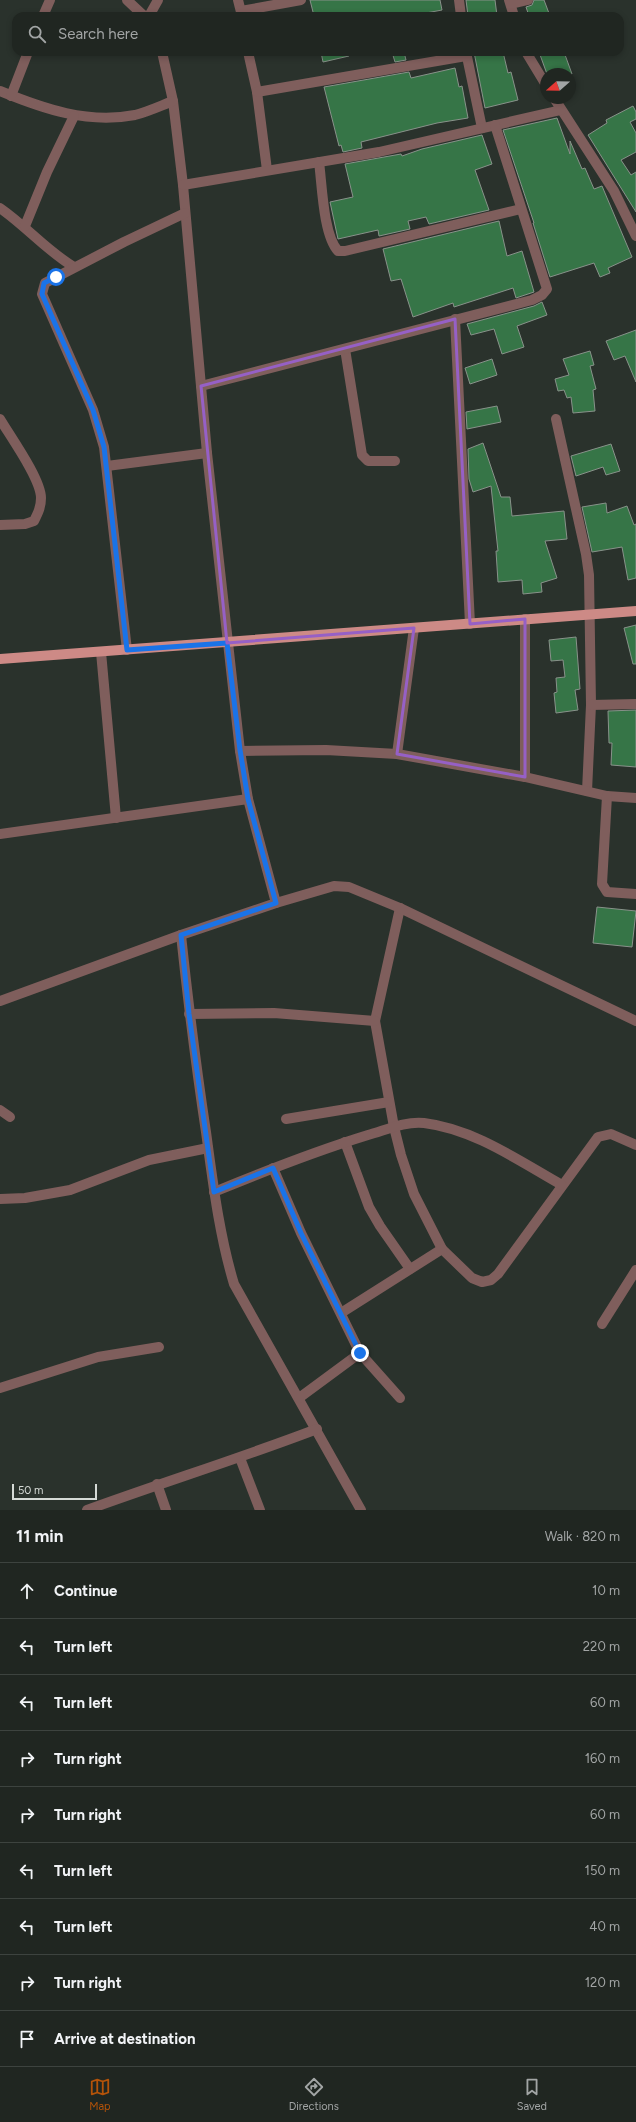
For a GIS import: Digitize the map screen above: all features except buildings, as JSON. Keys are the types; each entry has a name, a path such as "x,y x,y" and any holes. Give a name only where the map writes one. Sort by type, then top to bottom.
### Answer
{"main road":[{"path":"0,659 636,611"}],"street":[{"path":"45,12 50,0"},
{"path":"127,0 140,12"},
{"path":"151,12 158,0"},
{"path":"238,0 241,12"},
{"path":"246,12 301,0"},
{"path":"459,0 460,12"},
{"path":"513,12 510,2 528,0"},
{"path":"11,96 26,56"},
{"path":"163,56 172,101 183,185 207,453 240,750 248,799 276,903"},
{"path":"249,56 257,92 267,170"},
{"path":"257,92 455,56"},
{"path":"466,56 482,128"},
{"path":"528,56 540,75"},
{"path":"0,91 11,96 74,116 107,119 136,115 172,101"},
{"path":"558,104 614,191 636,236"},
{"path":"183,185 379,152 561,110"},
{"path":"25,226 47,172 74,116"},
{"path":"201,386 532,300 542,295 547,289 495,125"},
{"path":"319,162 328,227 334,246 338,250 345,251 521,209"},
{"path":"0,208 25,226 62,260 74,267"},
{"path":"127,650 104,447 93,410 42,294 44,283 185,213"},
{"path":"455,319 470,624"},
{"path":"345,349 362,456 368,461 395,461"},
{"path":"0,419 32,472 41,496 41,509 34,521 25,524 0,525"},
{"path":"556,420 586,554 590,599 591,705 587,791"},
{"path":"107,466 207,453"},
{"path":"525,619 525,777"},
{"path":"397,754 414,628"},
{"path":"101,652 116,818"},
{"path":"591,705 636,704"},
{"path":"240,750 326,750 397,754 525,777 606,796 636,798"},
{"path":"606,796 602,884 607,892 636,894"},
{"path":"0,834 248,799"},
{"path":"0,1001 181,935 276,903 334,886 349,887 400,908 636,1021"},
{"path":"400,908 375,1021 394,1127 414,1194 442,1249 472,1278 482,1282 490,1280 498,1274 598,1137 611,1134 636,1145"},
{"path":"181,935 189,1014 214,1192 225,1255 234,1284 317,1429 361,1510"},
{"path":"189,1014 274,1013 375,1021"},
{"path":"286,1119 389,1102"},
{"path":"0,1110 10,1117"},
{"path":"214,1192 273,1168 345,1142 412,1123 425,1123 473,1136 562,1185"},
{"path":"345,1142 369,1207 380,1226 410,1269"},
{"path":"0,1199 25,1198 63,1192 92,1183 148,1160 208,1148"},
{"path":"273,1168 301,1233 360,1353 400,1398"},
{"path":"341,1313 442,1249"},
{"path":"602,1324 636,1270"},
{"path":"0,1388 98,1357 159,1347"},
{"path":"299,1398 360,1353"},
{"path":"87,1510 157,1484 240,1458 317,1429"},
{"path":"240,1458 260,1510"},
{"path":"157,1484 166,1510"}],"highlighted area":[{"path":"455,319 470,624 525,619 525,777 397,754 414,628 227,643 201,386"}],"route":[{"path":"56,277 44,283 42,294 76,375 93,410 104,447 109,480 127,650 227,643 240,750 248,799 276,903 181,935 189,1014 214,1192 273,1168 301,1233 360,1353"}]}
